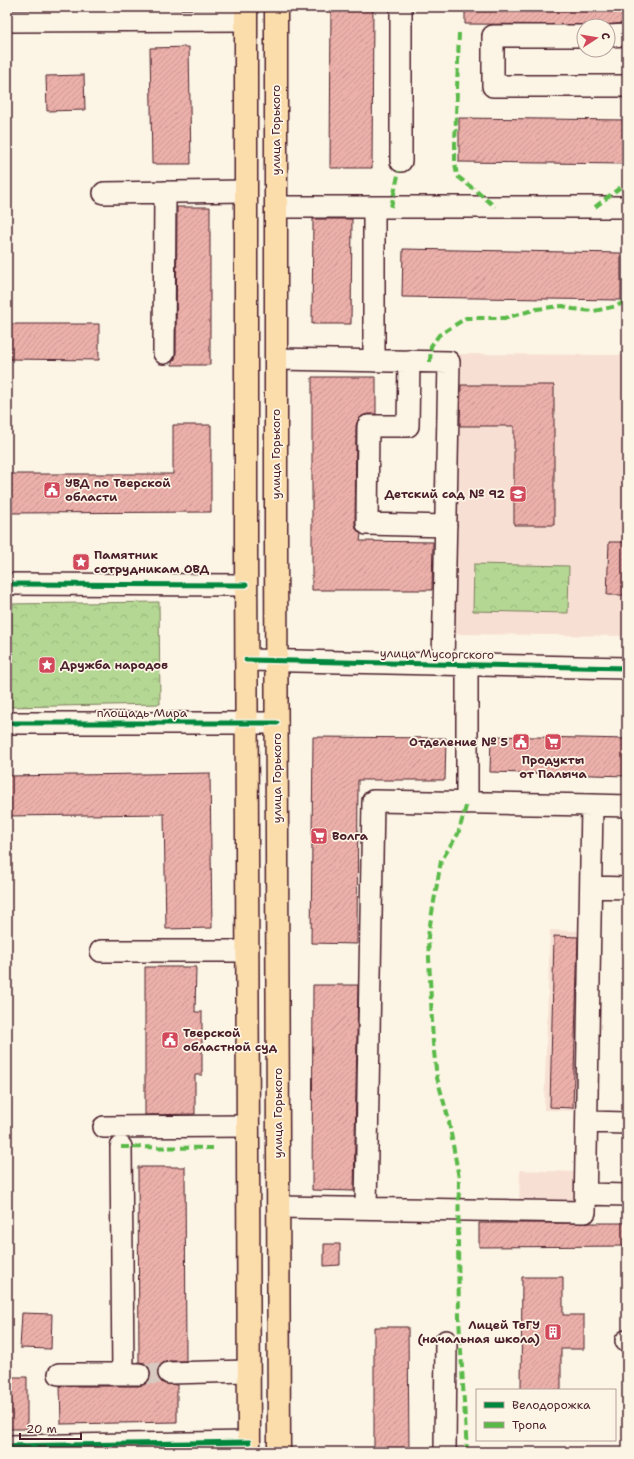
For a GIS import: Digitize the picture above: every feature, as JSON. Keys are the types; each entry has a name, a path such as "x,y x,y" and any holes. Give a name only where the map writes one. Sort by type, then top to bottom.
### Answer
{"main road":[{"name":"улица Горького","path":"276,7 279,1452"},
{"path":"246,13 246,723 249,1447"}],"street":[{"path":"401,7 401,161"},
{"path":"7,20 46,14 246,13"},
{"path":"616,36 627,35"},
{"path":"576,36 493,36 493,86 627,86"},
{"path":"104,193 246,191"},
{"path":"164,354 165,192"},
{"path":"276,207 627,207"},
{"path":"374,207 374,361"},
{"path":"276,359 449,362 443,664"},
{"path":"409,361 408,426 368,426 367,524 446,526"},
{"path":"7,584 246,585"},
{"name":"улица Мусоргского","path":"246,660 627,668"},
{"path":"467,665 467,803"},
{"name":"площадь Мира","path":"7,723 277,723"},
{"path":"366,1208 373,802 627,806"},
{"path":"278,1207 585,1212 592,805"},
{"path":"591,887 627,888"},
{"path":"101,951 247,952"},
{"path":"587,1122 627,1123"},
{"path":"104,1127 248,1126"},
{"path":"59,1374 131,1374 122,1148"},
{"path":"586,1194 627,1195"},
{"path":"445,1452 446,1341"},
{"path":"169,1374 248,1371"},
{"path":"7,1446 249,1447"}],"shaded area":[{"name":"Детский сад № 92","path":"450,354 627,355 627,636 453,634"},
{"path":"550,930 584,931 578,1111 544,1110"},
{"path":"520,1170 576,1172 575,1203 519,1201"}],"green space":[{"path":"474,564 569,566 568,613 473,611"},
{"path":"159,602 160,704 7,707 7,604"}],"building":[{"path":"331,7 373,7 372,168 330,168"},
{"path":"465,7 627,7 627,23 616,24 616,18 576,18 576,25 465,24"},
{"path":"189,47 191,164 152,164 150,48"},
{"path":"84,75 85,110 47,111 46,76"},
{"path":"459,118 627,120 627,164 459,162"},
{"path":"177,207 210,207 210,365 172,365 176,353"},
{"path":"313,219 352,219 351,324 312,324"},
{"path":"403,249 621,253 621,300 402,297"},
{"path":"7,324 99,324 99,360 7,359"},
{"path":"312,377 376,377 376,414 362,416 358,420 356,426 356,529 361,534 360,541 433,542 432,590 312,590"},
{"path":"461,385 554,385 554,525 514,525 514,426 460,426"},
{"path":"173,425 211,425 211,512 7,513 7,474 173,474"},
{"path":"609,542 627,542 627,595 607,595"},
{"path":"491,736 627,739 627,776 490,772"},
{"path":"313,737 446,738 445,780 358,780 357,944 311,943"},
{"path":"210,773 212,928 166,929 164,814 7,816 7,776"},
{"path":"554,936 578,937 573,1108 550,1107"},
{"path":"145,967 196,967 195,1012 202,1012 202,1075 195,1075 195,1114 145,1115"},
{"path":"313,985 358,985 354,1191 312,1190"},
{"path":"138,1167 185,1167 186,1361 169,1361 163,1363 159,1367 157,1373 159,1379 163,1383 177,1385 177,1422 61,1424 60,1386 139,1386 150,1380 151,1374 149,1368 145,1363 139,1362"},
{"path":"479,1223 627,1223 627,1246 479,1247"},
{"path":"324,1244 340,1244 340,1265 324,1266"},
{"name":"Лицей ТвГУ (начальная школа)","path":"522,1277 563,1277 563,1315 584,1315 584,1349 561,1349 561,1389 521,1389"},
{"path":"22,1313 52,1314 51,1349 20,1348"},
{"path":"374,1327 408,1327 409,1452 374,1452"},
{"path":"7,1377 27,1377 27,1429 7,1429"}],"tunnel":[{"path":"139,1374 169,1373"}],"marked path":[{"path":"459,33 455,144 457,176 495,207"},
{"path":"391,207 399,171"},
{"path":"595,207 627,182"},
{"path":"430,362 431,346 439,335 466,318 505,318 537,309 563,306 573,309 594,311 617,306 627,300"},
{"path":"467,803 458,834 441,861 428,936 433,1043 437,1078 448,1117 459,1178 459,1318 467,1452"},
{"path":"121,1147 216,1148"}],"cycle path":[{"path":"7,584 246,585"},
{"path":"246,660 627,668"},
{"path":"7,723 277,723"},
{"path":"7,1446 249,1442"}],"place":[{"name":"УВД по Тверской области","path":"52,490"},
{"name":"Детский сад № 92","path":"518,494"},
{"name":"Памятник сотрудникам ОВД","path":"81,562"},
{"name":"Дружба народов","path":"47,665"},
{"name":"Отделение № 5","path":"521,742"},
{"name":"Продукты от Палыча","path":"553,742"},
{"name":"Волга","path":"319,836"},
{"name":"Тверской областной суд","path":"170,1040"},
{"name":"Лицей ТвГУ (начальная школа)","path":"553,1332"}]}
